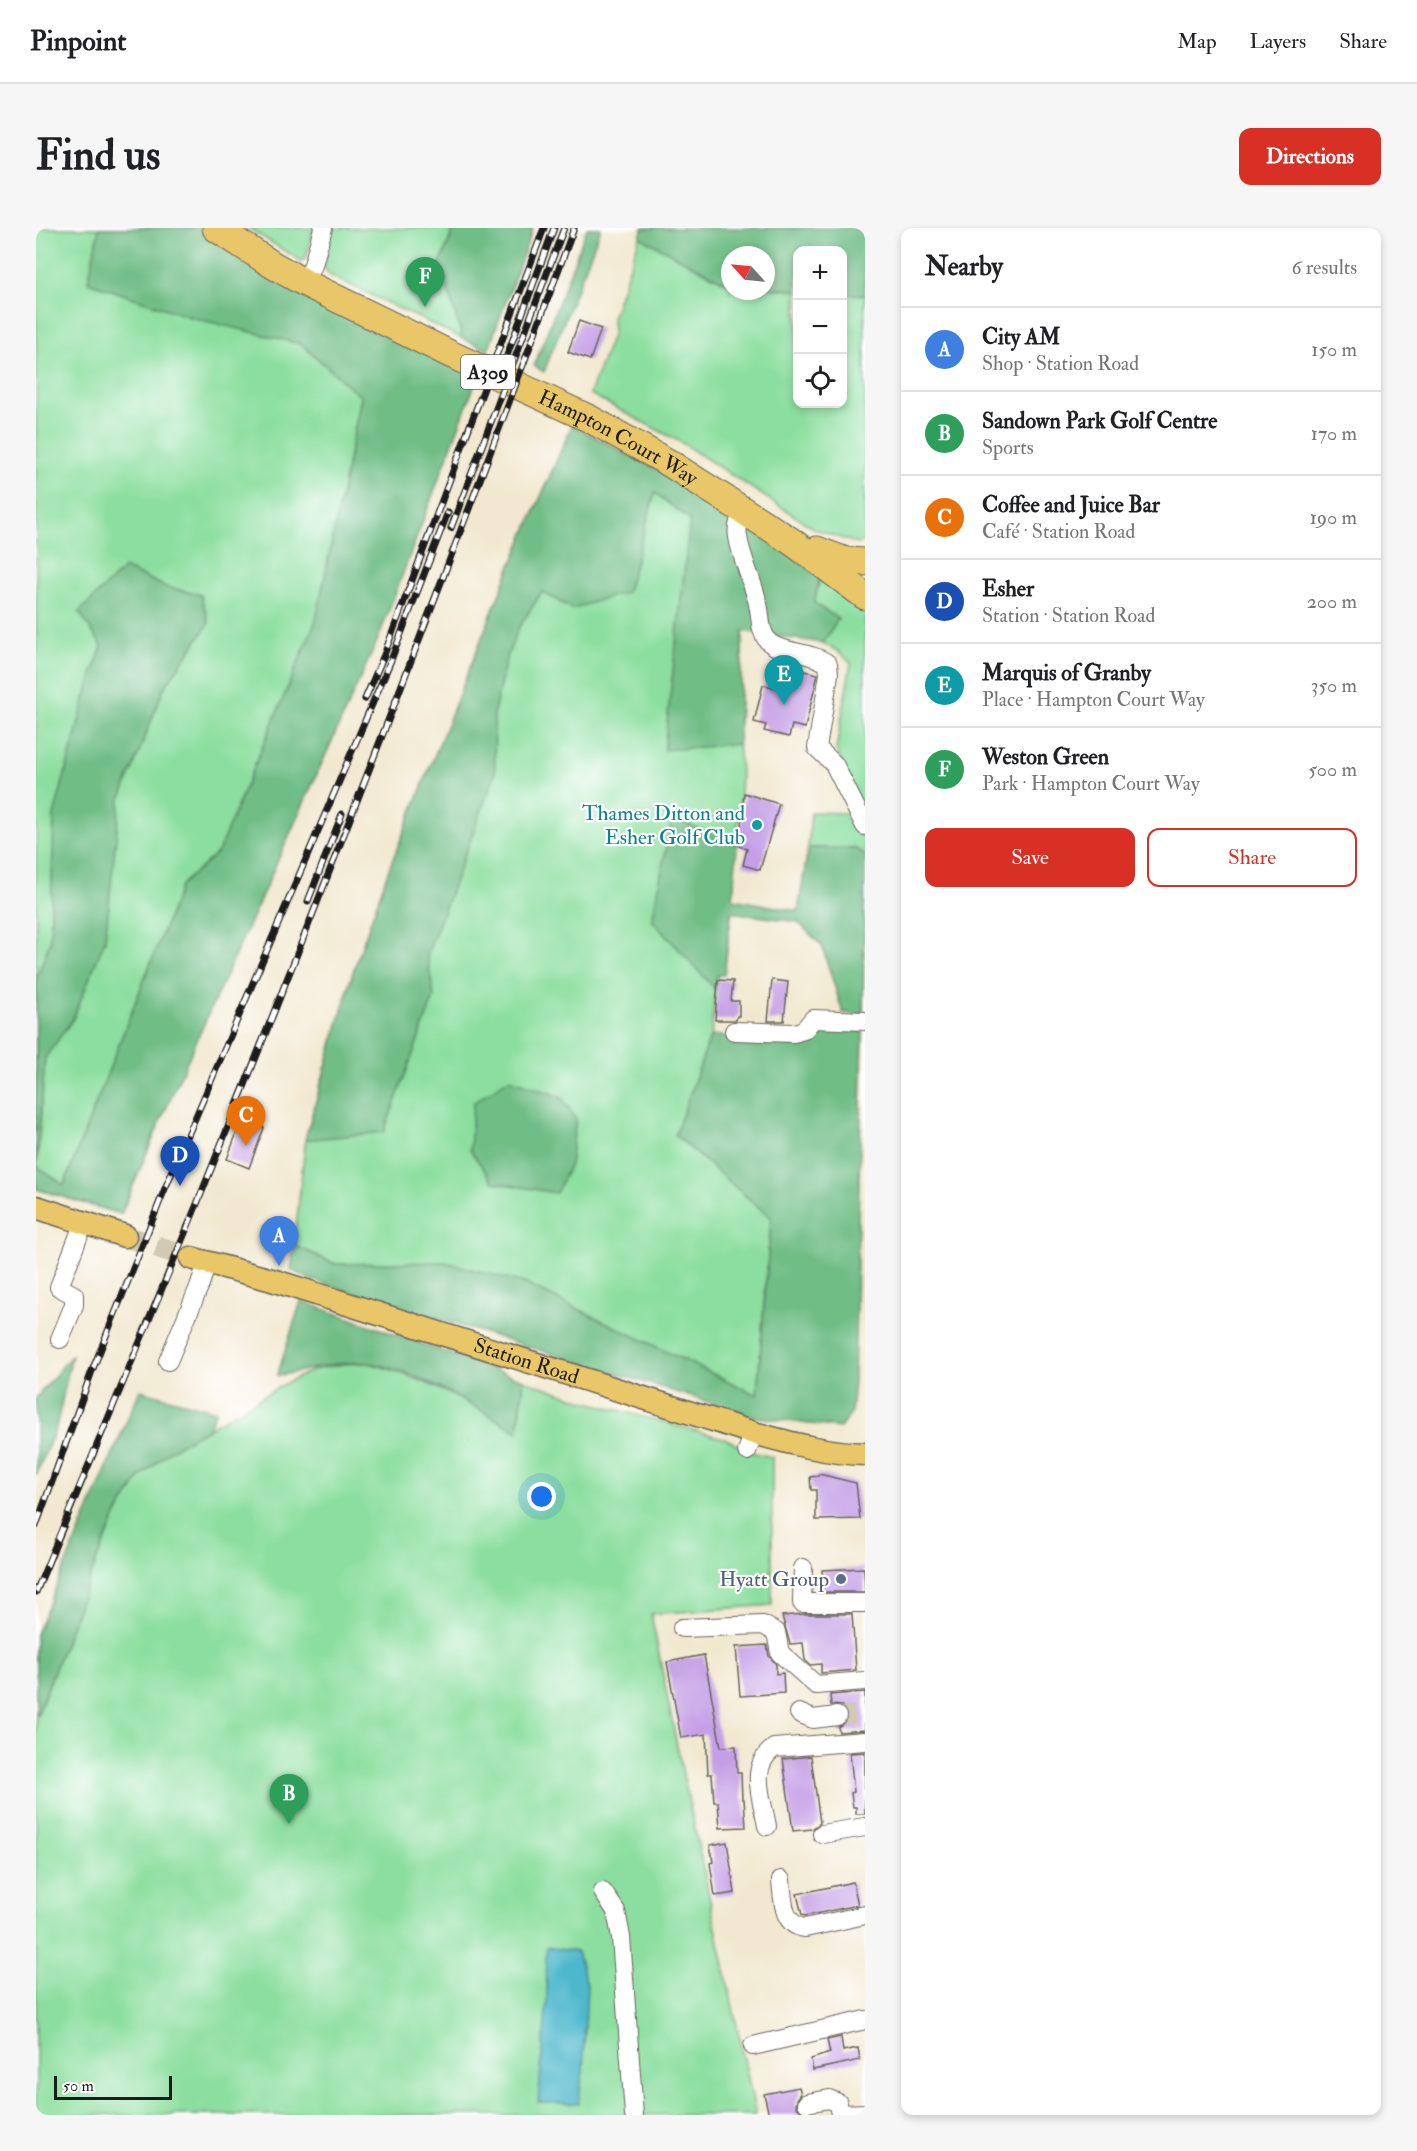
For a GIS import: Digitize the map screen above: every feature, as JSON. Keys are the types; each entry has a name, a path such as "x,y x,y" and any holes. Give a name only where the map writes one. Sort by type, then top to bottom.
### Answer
{"highway":[{"name":"Hampton Court Way","path":"216,228 306,283 450,354 590,419 669,463 791,541 865,596"},
{"name":"Hampton Court Way","path":"791,541 846,561 865,562"}],"main road":[{"path":"36,1207 125,1236"},
{"name":"Station Road","path":"199,1260 272,1280 750,1442 793,1444 865,1454"}],"street":[{"path":"306,283 314,265 323,228"},
{"path":"744,510 739,521 738,538 757,598 761,630 768,642 778,647 819,657 828,664 829,674 817,748 834,764 865,826"},
{"path":"734,1031 794,1032 804,1030 813,1019 865,1021"},
{"path":"60,1339 74,1305 74,1295 59,1287 84,1222"},
{"path":"168,1361 199,1287 199,1260"},
{"path":"802,1568 802,1603 865,1603"},
{"path":"682,1628 763,1624 776,1632 780,1653 816,1685 865,1681"},
{"path":"799,1713 813,1719 837,1716"},
{"path":"767,1826 759,1779 759,1765 764,1755 774,1748 865,1741"},
{"path":"822,1834 865,1827"},
{"path":"781,1880 786,1915 789,1922 797,1927 805,1928 865,1915"},
{"path":"603,1892 616,1911 621,1937 634,2115"},
{"path":"753,2046 865,2020"},
{"path":"807,2103 829,2099 838,2103 839,2110 843,2114 865,2113"}],"green space":[{"path":"36,228 204,228 478,376 121,1214 36,1189"},
{"path":"99,228 204,228 478,376 378,639 152,1139 121,1214 36,1189 36,980 50,941 54,815 90,681 102,646 79,612 124,568 166,587 201,595 209,623 164,688 120,801 105,940 73,1019 45,1058 37,1166 64,1185 181,885 218,852 316,620 361,397 301,344 190,317 88,282"},
{"path":"248,228 314,228 306,258 301,261"},
{"path":"333,228 454,228 440,264 463,339 329,275 324,267"},
{"path":"454,228 533,228 488,350 463,339 440,264"},
{"path":"587,228 601,228 544,372 534,366"},
{"path":"643,228 865,228 865,295 847,293 847,246 793,246 793,290 775,289 775,246 721,246 721,280 640,237"},
{"path":"640,237 721,280 721,300 775,300 775,289 793,290 793,408 847,408 847,293 865,295 865,540 858,544 815,529 682,443 590,394 613,333 612,318"},
{"path":"572,425 683,483 821,573 814,603 838,619 823,643 743,631 738,744 664,750 690,520 655,493 627,592 572,609 542,592 519,627 506,659 494,712 495,774 427,955 434,997 384,1132 305,1140 353,972 389,869 512,563"},
{"name":"Thames Ditton and Esher Golf Club","path":"576,439 728,520 743,631 738,744 741,771 733,899 724,975 717,975 711,1035 676,1135 771,1218 757,1395 335,1264 294,1245 306,1136 353,972 389,869 512,563"},
{"path":"821,573 856,599 865,611 865,813 836,750 851,663 838,651 823,643 838,619 814,603"},
{"path":"811,812 847,813 853,817 865,840 865,856 854,848 808,848"},
{"path":"672,818 737,845 733,899 798,911 808,848 855,848 865,856 863,1015 843,1013 822,946 798,922 731,912 724,975 717,975 715,989 652,920"},
{"path":"818,1026 863,1031 854,1382 851,1414 840,1428 757,1417 309,1279 291,1270 294,1245 335,1264 445,1262 524,1283 757,1395 771,1218 675,1135 711,1035 789,1043"},
{"path":"509,1079 561,1097 576,1119 570,1165 556,1193 493,1182 470,1150 473,1103"},
{"path":"301,1301 524,1380 518,1432 425,1381 386,1367 357,1362 323,1366 277,1376"},
{"path":"72,1355 56,1428 36,1475 36,1398"},
{"path":"368,1363 426,1383 518,1431 524,1380 584,1401 727,1439 747,1451 772,1457 772,1605 651,1614 756,2115 36,2115 36,1718 97,1559 117,1514 140,1477 172,1449 286,1383 313,1370 343,1364"},
{"path":"140,1390 216,1411 208,1429 172,1449 140,1477 117,1514 97,1559 36,1718 36,1634"}],"water":[{"path":"546,1947 577,1952 587,1984 583,2071 578,2104 538,2102 547,2002"}],"building":[{"path":"579,321 601,329 590,360 568,352"},
{"path":"782,666 818,674 805,728 792,725 789,737 764,731 766,725 754,722 763,685 777,688"},
{"name":"Thames Ditton and Esher Golf Club","path":"744,793 779,804 760,870 743,865 747,849 739,846"},
{"path":"718,980 733,981 731,1001 739,1001 739,1016 736,1020 715,1020"},
{"path":"772,980 788,982 784,1021 768,1021"},
{"path":"242,1119 264,1128 249,1168 227,1159"},
{"path":"819,1474 856,1483 860,1519 816,1520 816,1490 811,1490 810,1477"},
{"path":"864,1568 865,1592 823,1592 822,1570"},
{"path":"852,1614 856,1670 821,1673 821,1664 810,1665 805,1660 803,1643 790,1644 782,1616"},
{"path":"767,1645 769,1656 776,1664 776,1674 783,1673 784,1693 740,1696 736,1647"},
{"path":"704,1655 721,1747 736,1746 737,1773 741,1773 746,1827 720,1828 718,1802 714,1802 712,1774 708,1774 706,1734 681,1738 667,1662"},
{"path":"865,1692 865,1730 839,1732 838,1727 847,1721 848,1714 842,1706 831,1705 830,1695"},
{"path":"865,1752 865,1814 856,1814 851,1793 854,1792 850,1753"},
{"path":"811,1756 820,1823 812,1829 793,1831 783,1759"},
{"path":"727,1842 735,1893 715,1896 710,1845"},
{"path":"853,1882 858,1905 802,1915 797,1894"},
{"path":"841,2037 843,2051 858,2048 860,2060 813,2070 811,2059 830,2053 827,2040"},
{"path":"799,2087 801,2094 796,2106 805,2115 769,2115 764,2094"}],"tunnel":[{"path":"125,1236 191,1258"},
{"path":"837,1716 865,1713"}],"railway":[{"path":"365,699 384,655 544,228"},
{"path":"502,369 554,228"},
{"path":"451,528 564,228"},
{"path":"36,1592 197,1204 294,961 436,595 574,228"},
{"path":"36,1526 92,1371 164,1191 391,660 448,512"},
{"path":"308,901 342,814"}],"place":[{"name":"Weston Green","path":"425,307"},
{"name":"Marquis of Granby","path":"784,705"},
{"name":"Thames Ditton and Esher Golf Club","path":"757,825"},
{"name":"Coffee and Juice Bar","path":"246,1146"},
{"name":"Esher","path":"180,1186"},
{"name":"City AM","path":"279,1266"},
{"name":"Hyatt Group","path":"841,1579"},
{"name":"Sandown Park Golf Centre","path":"289,1824"}]}
